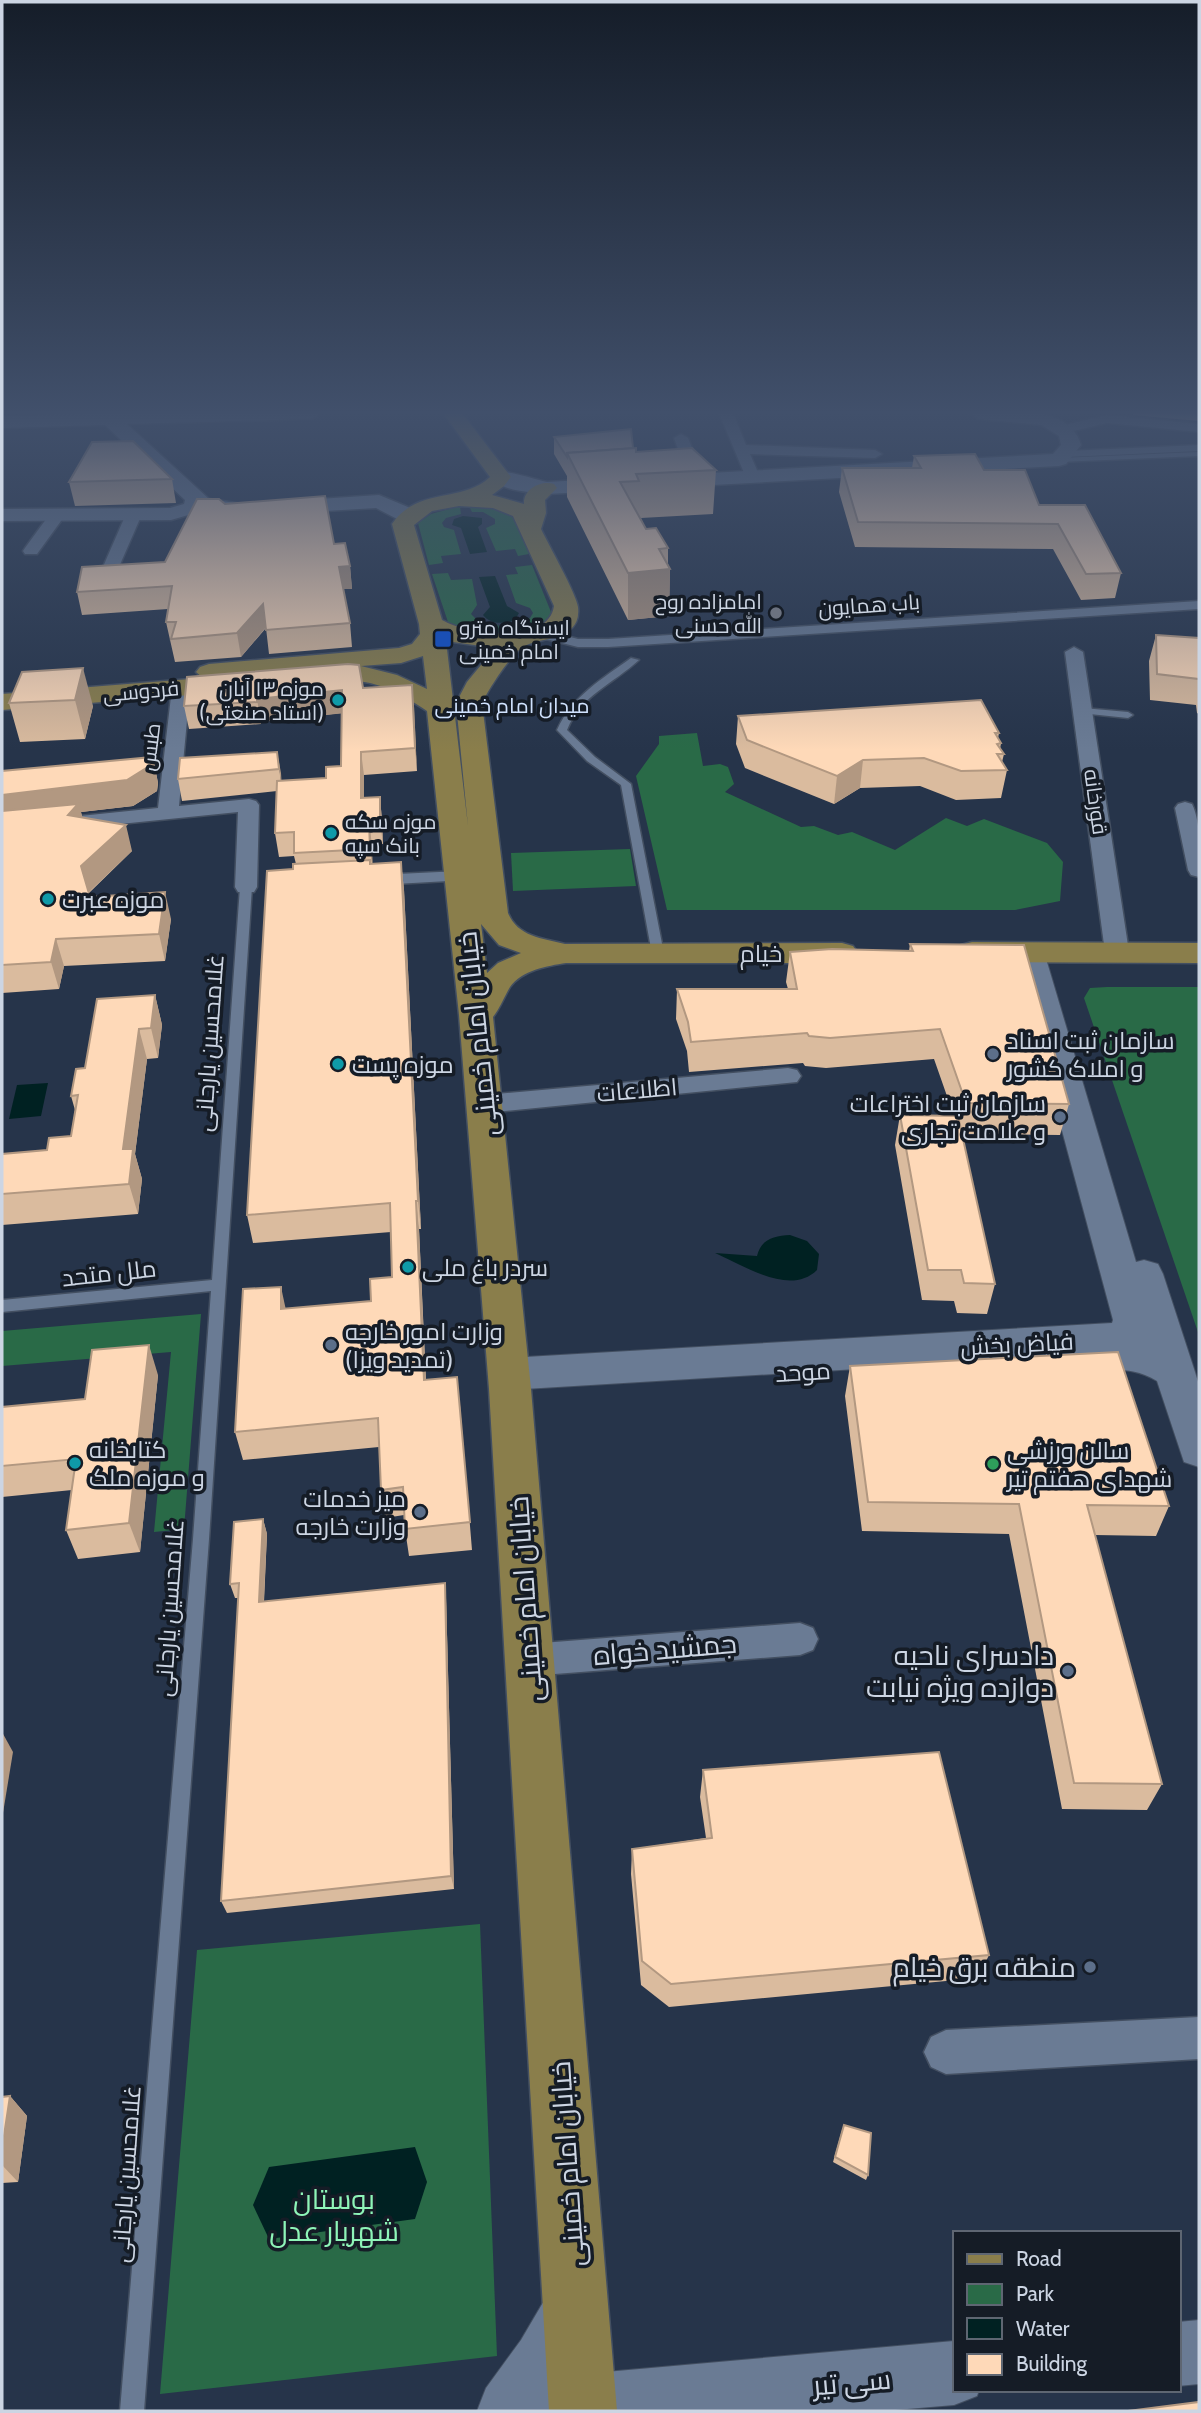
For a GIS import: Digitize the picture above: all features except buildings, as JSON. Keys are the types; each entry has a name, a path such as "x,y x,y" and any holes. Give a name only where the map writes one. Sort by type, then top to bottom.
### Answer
{"main road":[{"path":"403,526 432,630 483,640 530,637 553,630 563,621 566,606 528,526"},
{"name":"فردوسی","path":"2,702 401,655 421,649 432,630"},
{"name":"خیابان امام خمینی","path":"432,630 476,1015 509,1382 583,2409"},
{"name":"خیابان امام خمینی","path":"530,637 476,687 469,704 492,914 496,927 509,939 566,953"},
{"path":"355,673 398,670 407,664 401,655"},
{"name":"فردوسی","path":"2,688 355,673 390,681 418,693 440,708"},
{"path":"938,952 1199,953"},
{"name":"خیام","path":"476,1015 489,1003 497,981 509,971 529,960 566,953 872,953"}],"street":[{"path":"31,551 50,526"},
{"path":"107,576 129,526"},
{"name":"باب همایون","path":"530,637 578,643 608,643 1199,605"},
{"name":"قورخانه","path":"1074,652 1117,952"},
{"name":"طبس","path":"168,811 169,780 182,682"},
{"name":"غلامحسین یارجانی","path":"2,830 168,811 249,805 252,887"},
{"path":"1185,808 1199,870"},
{"path":"366,881 460,876"},
{"path":"1035,952 1199,1450"},
{"name":"فیاض بخش","path":"509,1382 1124,1338 1133,1320 1035,952"},
{"name":"اطلاعات","path":"485,1104 788,1076"},
{"name":"موحد","path":"509,1382 1135,1353 1150,1357 1175,1372"},
{"name":"جمشید خواه","path":"530,1660 800,1639"},
{"path":"946,2052 1199,2038"},
{"path":"509,2411 544,2363 576,2302"},
{"path":"1180,2354 1199,2352"},
{"name":"سی تیر","path":"583,2409 953,2374"}],"lane":[{"path":"634,660 576,702 566,715 562,730 592,759 626,783 658,954"},
{"path":"1083,711 1128,715"},
{"name":"غلامحسین یارجانی","path":"132,2411 252,887"},
{"name":"ملل متحد","path":"2,1306 220,1285"}],"green space":[{"path":"419,526 443,526 454,530 461,554 441,556 443,563 429,565"},
{"path":"517,526 529,554 518,556 515,549 496,551 486,528"},
{"name":"میدان امام خمینی","path":"532,565 551,612 541,625 513,634 511,624 530,618 533,613 530,608 516,603 506,575 518,574 515,567"},
{"name":"میدان امام خمینی","path":"448,573 451,580 472,579 477,605 471,614 478,621 498,625 502,634 467,632 448,622 432,574"},
{"path":"697,733 703,766 720,764 728,767 734,784 725,792 801,827 814,826 838,835 852,832 895,850 946,818 967,826 984,819 1047,843 1063,862 1060,901 1015,910 667,910 636,776 659,744 659,736"},
{"path":"630,849 636,886 513,891 511,853"},
{"path":"1199,987 1199,1335 1084,998 1090,988"},
{"path":"201,1314 184,1529 154,1532 171,1352 2,1366 2,1331"},
{"name":"بوستان شهریار عدل","path":"480,1924 497,2356 160,2394 197,1950"}],"water":[{"path":"454,526 480,526 478,527 487,552 470,554 461,528"},
{"path":"495,576 507,606 519,613 515,620 498,623 483,615 490,607 479,577"},
{"path":"48,1083 41,1116 9,1119 17,1085"},
{"path":"790,1235 807,1241 819,1254 817,1270 806,1278 780,1280 752,1271 715,1253 757,1256 765,1242"},
{"path":"415,2147 427,2182 415,2219 269,2239 253,2205 269,2167"}],"place":[{"name":"امامزاده روح الله حسنی","path":"776,613"},
{"name":"ایستگاه مترو امام خمینی","path":"443,639"},
{"name":"موزه ۱۳ آبان (استاد صنعتی)","path":"338,700"},
{"name":"موزه سکه بانک سپه","path":"331,833"},
{"name":"موزه عبرت","path":"48,899"},
{"name":"سازمان ثبت اسناد و املاک کشور","path":"993,1054"},
{"name":"موزه پست","path":"338,1064"},
{"name":"سازمان ثبت اختراعات و علامت تجاری","path":"1060,1117"},
{"name":"سردر باغ ملی","path":"408,1267"},
{"name":"وزارت امور خارجه (تمدید ویزا)","path":"331,1345"},
{"name":"کتابخانه و موزه ملک","path":"75,1463"},
{"name":"سالن ورزشی شهدای هفتم تیر","path":"993,1464"},
{"name":"میز خدمات وزارت خارجه","path":"420,1512"},
{"name":"دادسرای ناحیه دوازده ویژه نیابت","path":"1068,1671"},
{"name":"منطقه برق خیام","path":"1090,1967"}],"district":[{"name":"میدان امام خمینی","path":"512,705"}]}
